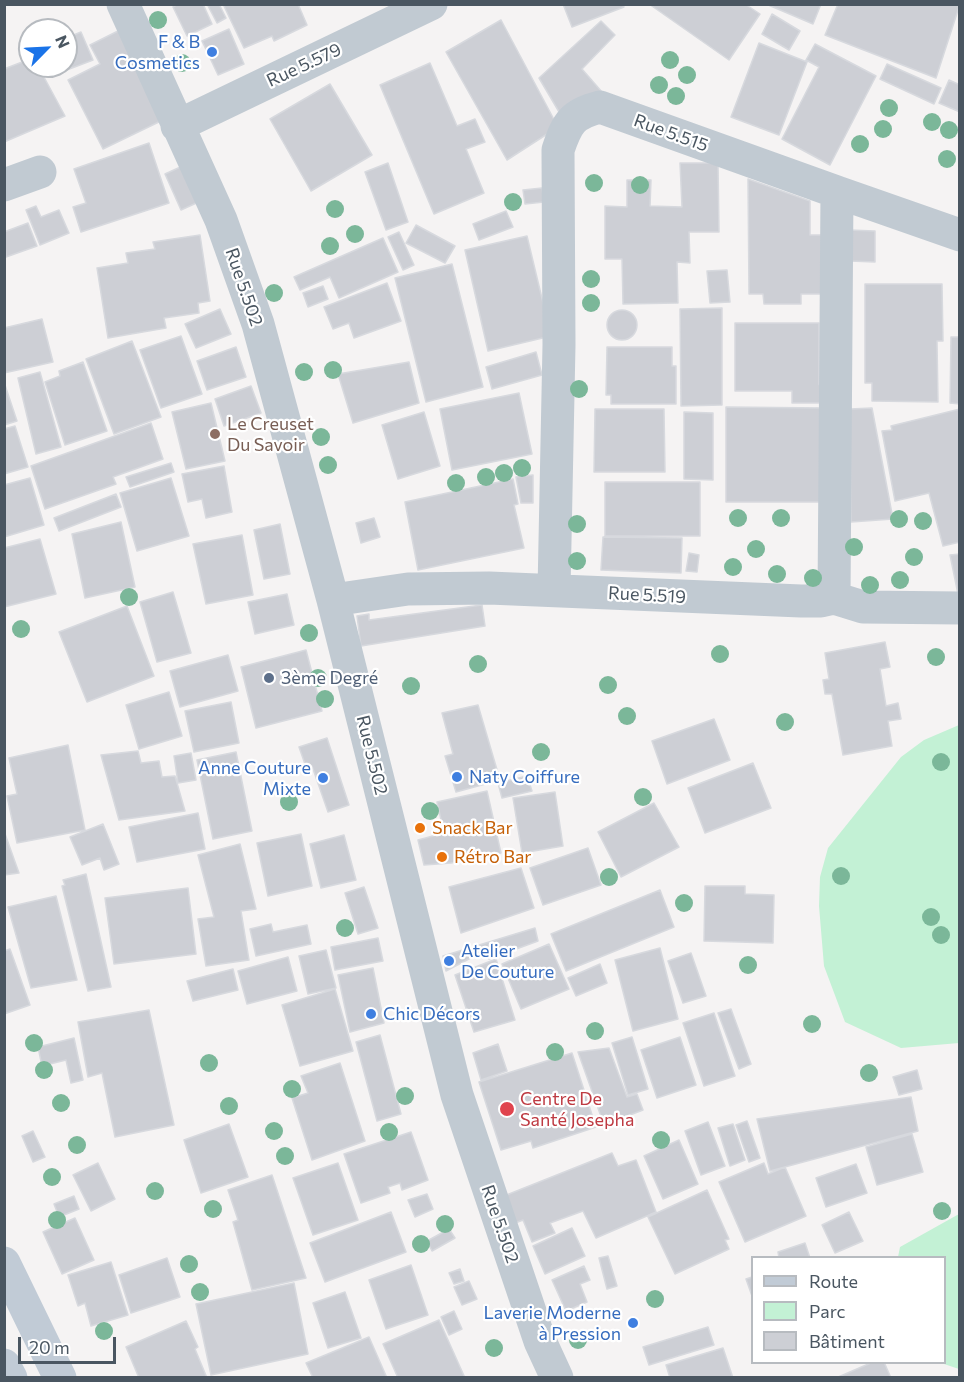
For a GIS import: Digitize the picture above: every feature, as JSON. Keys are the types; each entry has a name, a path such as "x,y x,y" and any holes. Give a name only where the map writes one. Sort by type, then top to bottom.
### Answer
{"main road":[{"path":"4,1263 60,1377"},
{"path":"4,1365 11,1377"}],"street":[{"name":"Rue 5.502","path":"123,4 221,220 258,324 333,600 457,1095 540,1341 557,1377"},
{"name":"Rue 5.579","path":"177,126 431,4"},
{"name":"Rue 5.515","path":"554,590 559,345 556,176 558,150 564,131 579,112 600,107 960,235"},
{"path":"4,185 40,172"},
{"path":"834,598 837,192"},
{"name":"Rue 5.519","path":"333,600 408,589 554,590 767,600 821,601 834,598 863,607 960,608"}],"green space":[{"path":"959,725 959,1043 901,1048 845,1022 824,966 819,906 820,877 828,848 901,757 924,740"},
{"path":"959,1214 959,1369 944,1364 946,1364 946,1256 898,1256 900,1247"}],"building":[{"path":"178,4 203,4 212,24 187,36 173,7"},
{"path":"207,4 219,4 226,18 217,23"},
{"path":"223,4 298,4 307,25 274,41 272,36 244,48"},
{"path":"563,4 622,4 624,7 572,27"},
{"path":"649,4 745,4 760,14 729,60"},
{"path":"766,4 821,4 813,24"},
{"path":"838,4 960,4 936,78 825,35"},
{"path":"772,14 800,31 789,50 762,34"},
{"path":"501,20 558,127 507,160 446,52"},
{"path":"601,21 615,35 582,69 602,92 565,122 539,78"},
{"path":"229,29 244,64 218,75 202,41"},
{"path":"120,30 165,119 103,149 68,80 78,78 78,75 100,64 90,45"},
{"path":"81,32 93,60 78,66 78,33"},
{"path":"759,43 807,62 779,135 731,117"},
{"path":"815,44 876,76 830,165 782,139 819,67 806,60"},
{"path":"430,63 457,126 475,119 485,142 466,149 484,193 434,214 380,85"},
{"path":"18,64 18,78 44,78 65,116 4,142 4,69"},
{"path":"887,64 941,88 934,104 880,79"},
{"path":"949,80 960,85 960,112 939,103"},
{"path":"330,84 372,155 311,191 270,119"},
{"path":"149,143 169,203 81,232 73,207 86,203 74,169"},
{"path":"388,163 408,222 386,230 365,172"},
{"path":"680,163 718,163 719,232 689,232 690,263 677,262 678,303 623,304 622,259 605,259 605,206 627,207 627,180 651,180 650,206 682,207"},
{"path":"187,164 203,200 181,210 165,174"},
{"path":"748,179 810,201 810,235 822,235 822,294 801,294 801,304 764,304 763,294 749,294"},
{"path":"542,188 544,202 525,204 523,190"},
{"path":"36,206 41,217 59,210 69,233 40,245 26,210"},
{"path":"506,211 513,227 479,240 473,224"},
{"path":"28,223 37,246 6,257 4,232"},
{"path":"416,225 455,246 445,263 406,243"},
{"path":"849,230 875,231 875,262 850,261"},
{"path":"399,232 414,265 403,270 388,237"},
{"path":"200,235 210,301 198,303 199,313 164,318 166,328 108,338 97,268 128,263 126,253 155,249 153,242"},
{"path":"527,236 551,336 488,351 465,250"},
{"path":"383,238 398,272 339,298 330,277 300,290 294,277"},
{"path":"452,264 483,387 426,402 395,278"},
{"path":"727,270 730,302 710,303 707,271"},
{"path":"387,283 401,321 354,338 349,323 333,329 324,307"},
{"path":"865,284 942,284 943,341 937,341 938,402 872,401 872,383 865,383"},
{"path":"323,286 328,299 308,307 303,293"},
{"path":"722,308 722,405 681,406 680,309"},
{"path":"220,309 231,334 196,348 185,324"},
{"path":"622,310 633,314 637,325 633,336 622,340 611,336 607,325 611,314"},
{"path":"42,319 53,362 4,373 4,328"},
{"path":"735,323 819,323 819,384 830,403 792,403 792,391 735,391"},
{"path":"181,336 202,394 161,408 140,350"},
{"path":"951,337 960,337 960,404 950,403"},
{"path":"132,341 161,417 114,434 86,359"},
{"path":"236,347 246,377 207,390 197,361"},
{"path":"607,347 672,347 672,366 676,366 676,404 611,404 611,395 606,395"},
{"path":"536,352 542,375 492,389 486,367"},
{"path":"83,362 107,431 65,445 45,382 60,376 59,371"},
{"path":"409,362 419,403 353,423 338,374"},
{"path":"40,372 61,447 36,454 18,378"},
{"path":"4,382 17,421 4,425"},
{"path":"251,386 261,413 224,426 215,399"},
{"path":"519,393 532,454 452,470 440,409"},
{"path":"211,403 225,461 186,469 172,412"},
{"path":"726,407 824,408 824,502 726,502"},
{"path":"872,408 893,519 851,522 850,409"},
{"path":"595,409 664,409 665,472 594,472"},
{"path":"960,409 960,542 943,546 929,493 895,501 882,431 892,430 891,426"},
{"path":"424,412 440,466 398,479 382,425"},
{"path":"684,412 713,413 713,480 684,479"},
{"path":"151,423 163,459 113,477 116,484 45,509 31,466"},
{"path":"15,426 28,467 4,474 4,429"},
{"path":"171,463 174,472 130,487 126,477"},
{"path":"224,466 232,512 206,518 202,499 188,502 182,474"},
{"path":"533,475 533,503 521,503 516,477"},
{"path":"30,478 44,525 4,537 4,485"},
{"path":"171,478 189,536 137,551 120,493"},
{"path":"513,479 518,504 514,505 524,548 418,570 405,502"},
{"path":"605,482 700,482 700,536 605,536"},
{"path":"116,494 121,507 59,531 54,518"},
{"path":"374,518 380,537 361,543 356,523"},
{"path":"121,522 135,587 85,598 72,534"},
{"path":"280,524 290,574 264,579 254,530"},
{"path":"242,535 253,595 206,604 193,544"},
{"path":"603,537 682,538 681,573 601,570"},
{"path":"40,539 56,594 4,607 4,548"},
{"path":"689,553 699,555 697,572 686,571"},
{"path":"960,554 960,599 959,599 950,555"},
{"path":"173,592 191,653 157,662 140,602"},
{"path":"287,594 294,625 255,634 248,602"},
{"path":"482,605 485,626 361,646 357,616 369,614 369,620"},
{"path":"127,606 154,676 87,702 59,632"},
{"path":"885,642 890,667 880,669 886,706 898,703 901,719 888,721 892,746 843,755 832,694 825,694 823,680 829,679 825,653"},
{"path":"306,650 322,711 256,728 241,667"},
{"path":"228,655 238,691 180,707 170,671"},
{"path":"169,692 182,736 139,749 126,705"},
{"path":"231,702 239,743 194,752 185,711"},
{"path":"478,705 500,780 456,792 445,756 453,754 442,713"},
{"path":"714,719 730,760 667,784 652,741"},
{"path":"327,738 349,805 328,812 312,766 306,767 299,747"},
{"path":"68,745 85,830 17,843 7,796 17,794 9,758"},
{"path":"138,751 141,763 159,761 162,777 175,776 185,811 119,820 101,755"},
{"path":"236,752 252,831 213,839 197,760"},
{"path":"191,753 196,780 178,783 174,756"},
{"path":"753,763 771,808 705,833 688,788"},
{"path":"527,776 532,791 502,798 498,783"},
{"path":"487,791 501,853 451,863 424,865 418,840 444,833 437,802"},
{"path":"555,792 563,846 522,853 513,798"},
{"path":"654,803 679,847 621,877 598,832"},
{"path":"198,813 205,849 137,862 129,827"},
{"path":"103,824 119,864 104,870 100,858 82,865 70,837"},
{"path":"4,831 19,873 4,875"},
{"path":"301,834 312,886 268,896 257,843"},
{"path":"344,835 356,880 321,888 310,844"},
{"path":"240,844 256,909 241,911 249,960 206,966 198,919 214,917 198,855"},
{"path":"588,848 601,885 543,905 530,868"},
{"path":"521,868 534,908 461,933 449,887"},
{"path":"86,874 111,987 88,991 62,886 65,885 63,880"},
{"path":"705,886 745,886 745,894 774,895 773,943 704,941"},
{"path":"364,887 378,928 358,934 345,893"},
{"path":"188,888 196,954 114,964 105,898"},
{"path":"660,890 674,927 566,971 551,934"},
{"path":"56,896 77,980 31,988 8,907"},
{"path":"271,924 273,932 307,925 311,944 256,956 250,929"},
{"path":"535,928 538,941 489,959 484,951 446,971 443,956"},
{"path":"378,938 383,961 335,970 331,947"},
{"path":"549,944 569,989 521,1009 502,964"},
{"path":"660,948 678,1019 633,1031 615,960"},
{"path":"10,949 30,1005 4,1014 4,951"},
{"path":"326,950 336,988 308,994 299,956"},
{"path":"691,953 706,996 683,1003 668,961"},
{"path":"288,957 297,991 247,1004 238,971"},
{"path":"496,959 515,1020 474,1032 455,975"},
{"path":"600,964 607,983 576,996 568,978"},
{"path":"373,968 384,1023 350,1032 338,975"},
{"path":"233,969 238,990 193,1001 187,981"},
{"path":"335,989 353,1051 300,1066 282,1005"},
{"path":"731,1009 751,1064 739,1069 718,1013"},
{"path":"149,1010 174,1125 115,1137 102,1073 88,1077 78,1022"},
{"path":"714,1013 735,1076 704,1086 683,1023"},
{"path":"380,1035 401,1114 377,1121 356,1042"},
{"path":"632,1037 648,1089 628,1095 612,1043"},
{"path":"680,1037 696,1085 657,1098 641,1050"},
{"path":"74,1038 83,1080 71,1083 66,1060 42,1066 38,1047"},
{"path":"498,1044 507,1071 481,1080 473,1053"},
{"path":"609,1048 627,1097 637,1094 643,1110 604,1125 578,1052"},
{"path":"572,1053 596,1127 533,1148 531,1141 501,1150 479,1082"},
{"path":"340,1063 365,1141 312,1160 292,1098 308,1093 301,1076"},
{"path":"917,1070 922,1089 899,1095 893,1077"},
{"path":"911,1097 918,1131 770,1171 757,1119"},
{"path":"747,1121 760,1158 749,1162 736,1125"},
{"path":"708,1122 725,1166 701,1175 685,1131"},
{"path":"229,1124 248,1177 201,1193 184,1140"},
{"path":"733,1124 745,1160 730,1166 718,1128"},
{"path":"33,1131 45,1157 33,1162 22,1136"},
{"path":"411,1132 428,1180 402,1190 400,1183 388,1187 390,1193 361,1203 344,1154"},
{"path":"912,1134 923,1172 877,1185 866,1147"},
{"path":"679,1140 698,1184 663,1199 644,1156"},
{"path":"612,1153 618,1166 636,1160 656,1212 596,1238 583,1211 550,1223 555,1233 532,1242 523,1220 510,1225 499,1198"},
{"path":"98,1163 115,1199 91,1211 73,1175"},
{"path":"338,1163 358,1220 313,1235 293,1178"},
{"path":"764,1163 768,1174 785,1167 806,1216 745,1242 719,1182"},
{"path":"856,1164 867,1193 826,1207 816,1178"},
{"path":"272,1175 306,1278 252,1290 233,1222 238,1220 228,1190"},
{"path":"707,1190 729,1239 725,1240 729,1249 675,1274 648,1217"},
{"path":"427,1194 433,1209 415,1217 408,1200"},
{"path":"74,1196 79,1209 59,1217 54,1204"},
{"path":"391,1212 406,1252 325,1282 310,1243"},
{"path":"849,1212 863,1241 835,1253 822,1225"},
{"path":"75,1218 94,1260 62,1274 43,1232"},
{"path":"572,1228 585,1256 545,1274 533,1246"},
{"path":"449,1229 455,1238 432,1251 427,1241"},
{"path":"805,1243 809,1256 779,1256 778,1252"},
{"path":"608,1256 617,1286 607,1289 599,1258"},
{"path":"167,1258 180,1297 131,1313 119,1275"},
{"path":"111,1262 128,1315 91,1326 85,1303 78,1306 68,1275"},
{"path":"411,1265 428,1315 386,1329 369,1280"},
{"path":"584,1266 590,1280 580,1284 587,1302 566,1311 552,1280"},
{"path":"460,1269 464,1281 454,1284 449,1273"},
{"path":"751,1277 751,1293 746,1279"},
{"path":"469,1281 477,1299 462,1305 454,1287"},
{"path":"294,1283 308,1354 211,1375 196,1304"},
{"path":"345,1292 361,1338 328,1348 313,1303"},
{"path":"454,1311 462,1329 449,1335 441,1317"},
{"path":"439,1320 465,1378 398,1378 383,1344"},
{"path":"186,1321 198,1347 195,1349 207,1378 139,1378 126,1347"},
{"path":"708,1327 714,1345 649,1365 643,1347"},
{"path":"369,1337 387,1378 313,1378 306,1363"},
{"path":"723,1348 733,1378 670,1378 666,1365"},
{"path":"868,1364 885,1364 891,1378 836,1378"}],"place":[{"name":"F & B Cosmetics","path":"212,52"},
{"name":"Le Creuset Du Savoir","path":"215,434"},
{"name":"3ème Degré","path":"269,678"},
{"name":"Naty Coiffure","path":"457,777"},
{"name":"Anne Couture Mixte","path":"323,778"},
{"name":"Snack Bar","path":"420,828"},
{"name":"Rétro Bar","path":"442,857"},
{"name":"Atelier De Couture","path":"449,961"},
{"name":"Chic Décors","path":"371,1014"},
{"name":"Centre De Santé Josepha","path":"507,1109"},
{"name":"Laverie Moderne à Pression","path":"633,1323"}]}
